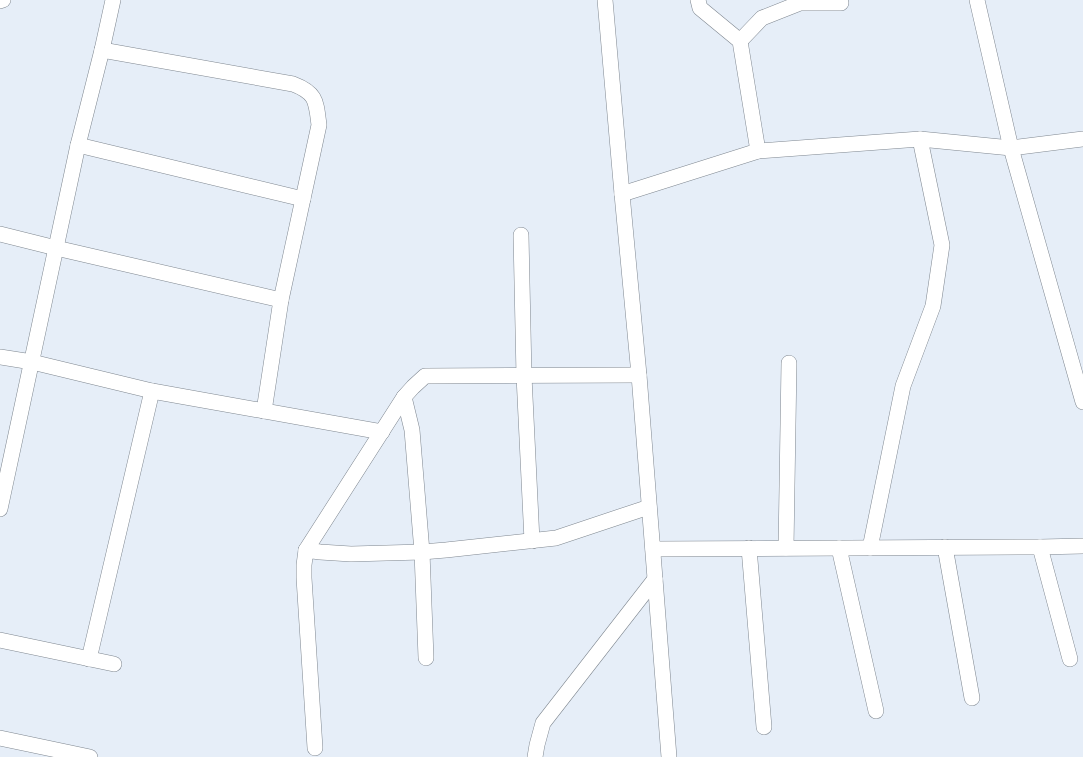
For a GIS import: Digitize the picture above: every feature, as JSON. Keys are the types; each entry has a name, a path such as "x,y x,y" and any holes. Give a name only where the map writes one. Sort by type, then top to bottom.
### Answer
{"street":[{"path":"0,509 78,145 113,0"},
{"path":"605,0 639,375 669,757"},
{"path":"698,0 700,8 740,41 758,151"},
{"path":"977,0 1011,148 1083,402"},
{"path":"740,41 762,18 800,3 841,3"},
{"path":"102,50 294,84 310,93 316,103 319,125 281,300 264,411"},
{"path":"622,194 758,151 920,139 1011,148 1083,139"},
{"path":"870,548 903,386 933,306 942,245 920,139"},
{"path":"78,145 303,199"},
{"path":"0,234 281,300"},
{"path":"521,235 524,376 532,541"},
{"path":"0,356 32,362 152,391 382,432"},
{"path":"786,548 789,363"},
{"path":"315,748 304,578 306,550 404,397 425,376 639,375"},
{"path":"89,658 152,391"},
{"path":"404,397 412,430 422,552 426,658"},
{"path":"306,550 351,554 422,552 556,538 649,507"},
{"path":"653,549 1083,546"},
{"path":"945,547 972,698"},
{"path":"1040,547 1070,659"},
{"path":"749,548 764,727"},
{"path":"839,548 876,711"},
{"path":"535,757 543,723 655,579"},
{"path":"0,640 114,664"},
{"path":"0,738 65,754 90,757"}]}
